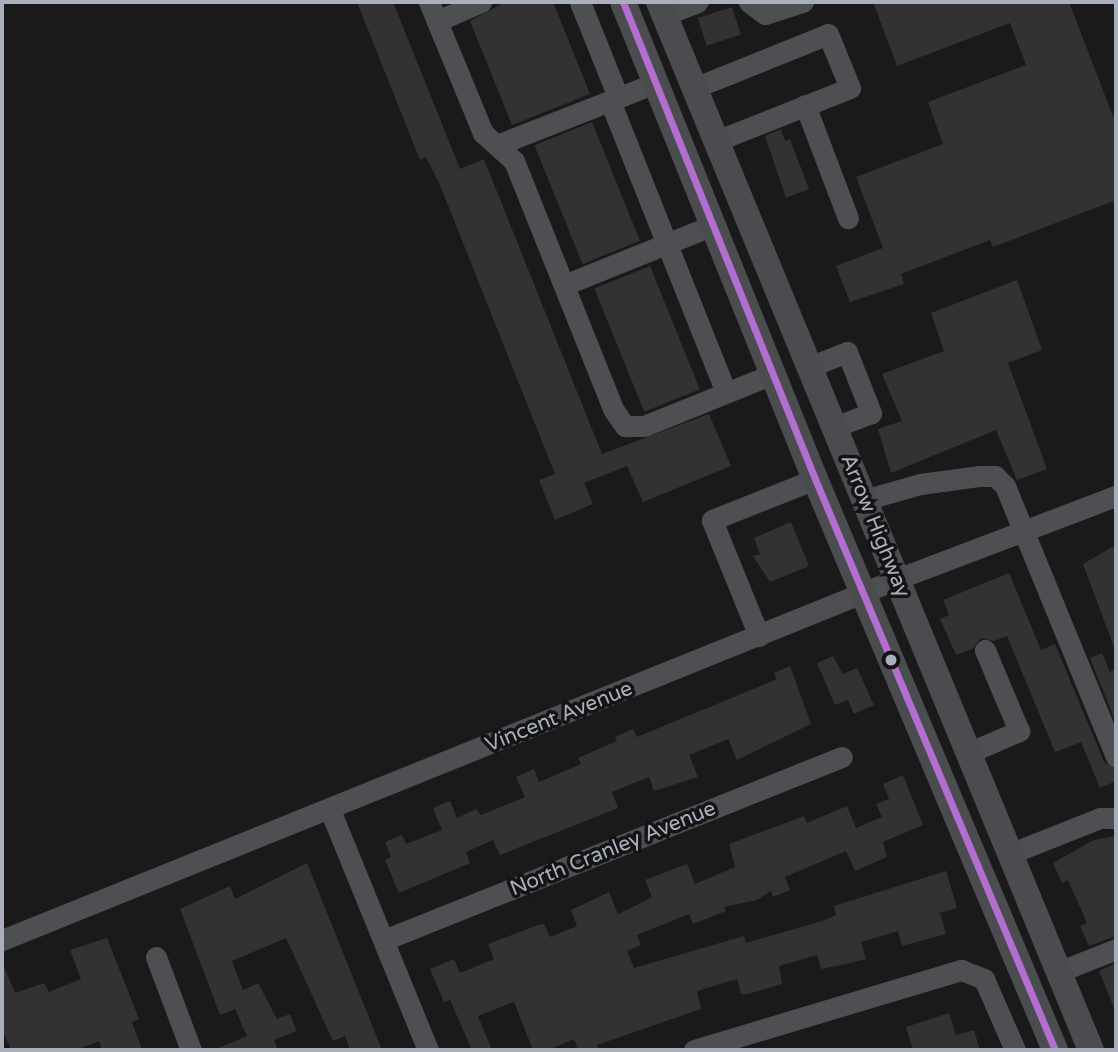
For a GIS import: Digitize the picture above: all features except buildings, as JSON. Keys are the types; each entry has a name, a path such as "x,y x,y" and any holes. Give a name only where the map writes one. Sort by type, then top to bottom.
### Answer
{"main road":[{"name":"Arrow Highway","path":"623,2 815,479 1055,1050"},
{"name":"Arrow Highway","path":"662,8 1091,1050"}],"street":[{"path":"481,2 433,12 483,133 514,161 613,409 625,426 644,426 773,374"},
{"path":"580,2 667,244 726,393"},
{"path":"662,8 698,2"},
{"path":"749,2 765,14 803,2"},
{"path":"694,88 828,34 850,88 716,141"},
{"path":"497,145 655,83"},
{"path":"805,105 848,218"},
{"path":"564,285 713,225"},
{"path":"809,367 846,352 871,413 834,427"},
{"path":"864,499 920,484 995,476 1006,486 1116,757"},
{"path":"759,636 712,520 815,479"},
{"name":"Vincent Avenue","path":"2,940 330,810 897,579 1116,496"},
{"path":"968,753 1019,731 985,650"},
{"name":"North Cranley Avenue","path":"383,940 842,757"},
{"path":"330,810 428,1050"},
{"path":"1009,854 1100,818 1116,818"},
{"path":"1058,972 1116,949"},
{"path":"156,957 191,1050"},
{"path":"694,1050 961,970 976,972 989,988 1015,1050"}],"transit line":[{"path":"623,2 815,479 1055,1050"}]}
